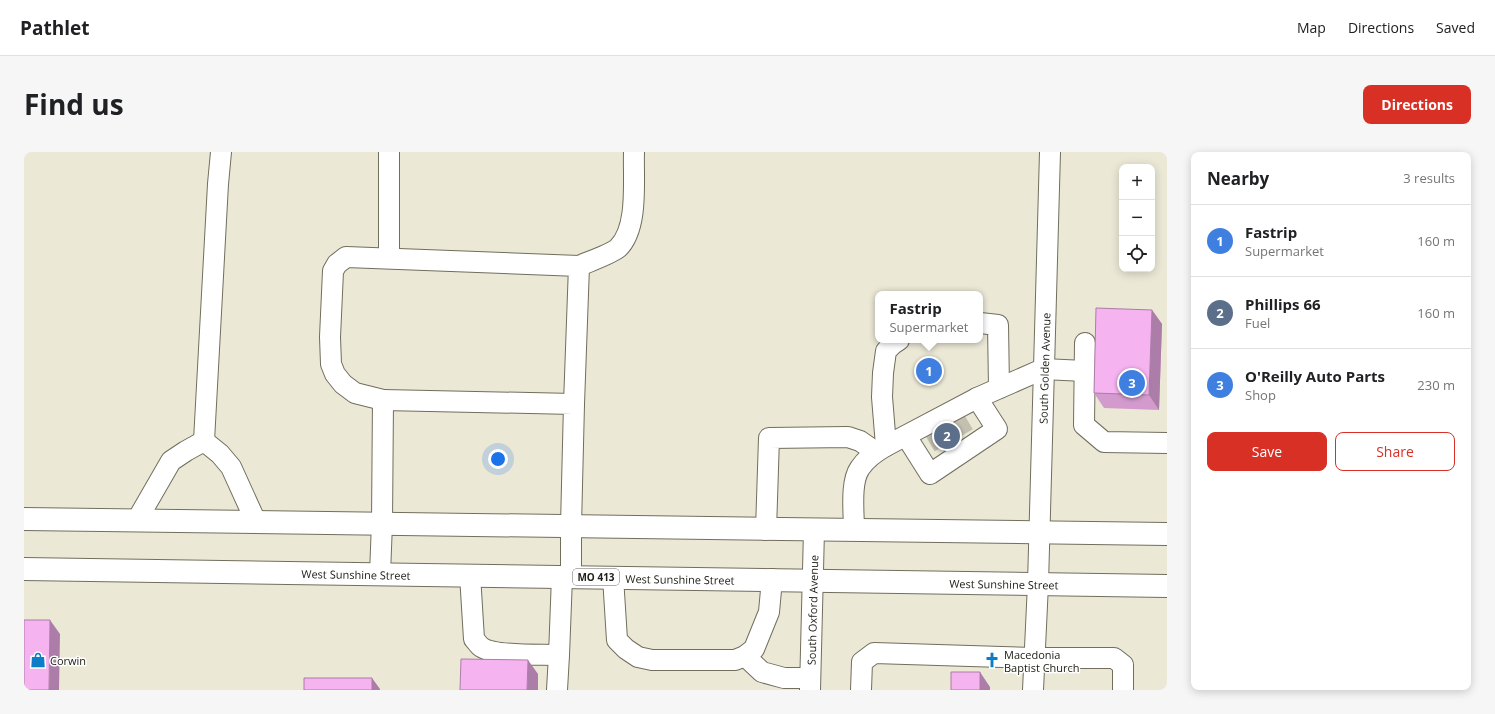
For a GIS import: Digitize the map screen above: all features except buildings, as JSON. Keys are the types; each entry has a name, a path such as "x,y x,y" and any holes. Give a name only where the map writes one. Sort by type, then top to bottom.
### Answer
{"main road":[{"path":"24,519 766,530 1167,534"},
{"name":"West Sunshine Street","path":"24,569 1167,586"}],"street":[{"path":"204,442 221,152"},
{"path":"389,152 389,258"},
{"path":"574,404 383,400 355,393 343,384 335,374 331,364 333,271 336,264 346,256 579,266 617,249 624,241 633,212 634,152"},
{"name":"South Golden Avenue","path":"1033,690 1038,584 1050,152"},
{"path":"557,690 571,526 579,266"},
{"path":"983,323 998,325 999,388"},
{"path":"881,449 883,373 886,351 894,343"},
{"path":"1085,343 1084,425 1104,442 1167,443"},
{"path":"854,530 854,482 860,468 881,449 953,415 977,398 1043,369 1085,371"},
{"path":"906,436 930,474 949,455 997,429 977,398"},
{"path":"380,574 383,400"},
{"path":"766,530 769,438 848,437 881,449"},
{"path":"137,520 171,461 186,450 204,442"},
{"path":"204,442 220,454 231,466 256,522"},
{"name":"South Oxford Avenue","path":"810,684 814,530"},
{"path":"470,575 474,639 480,647 497,652 559,655"},
{"path":"613,577 617,640 626,649 638,657 652,660 735,660 745,656 754,649 769,612 772,580"},
{"path":"861,690 862,662 874,653 1035,658 1114,658 1123,665 1123,690"},
{"path":"745,656 762,672 810,684"}],"tunnel":[{"path":"954,417 967,439"},
{"path":"933,429 946,451"}],"place":[{"name":"Fastrip","path":"929,371"},
{"name":"O'Reilly Auto Parts","path":"1132,383"},
{"name":"Phillips 66","path":"947,436"},
{"name":"Corwin","path":"38,660"},
{"name":"Macedonia Baptist Church","path":"992,660"}]}
